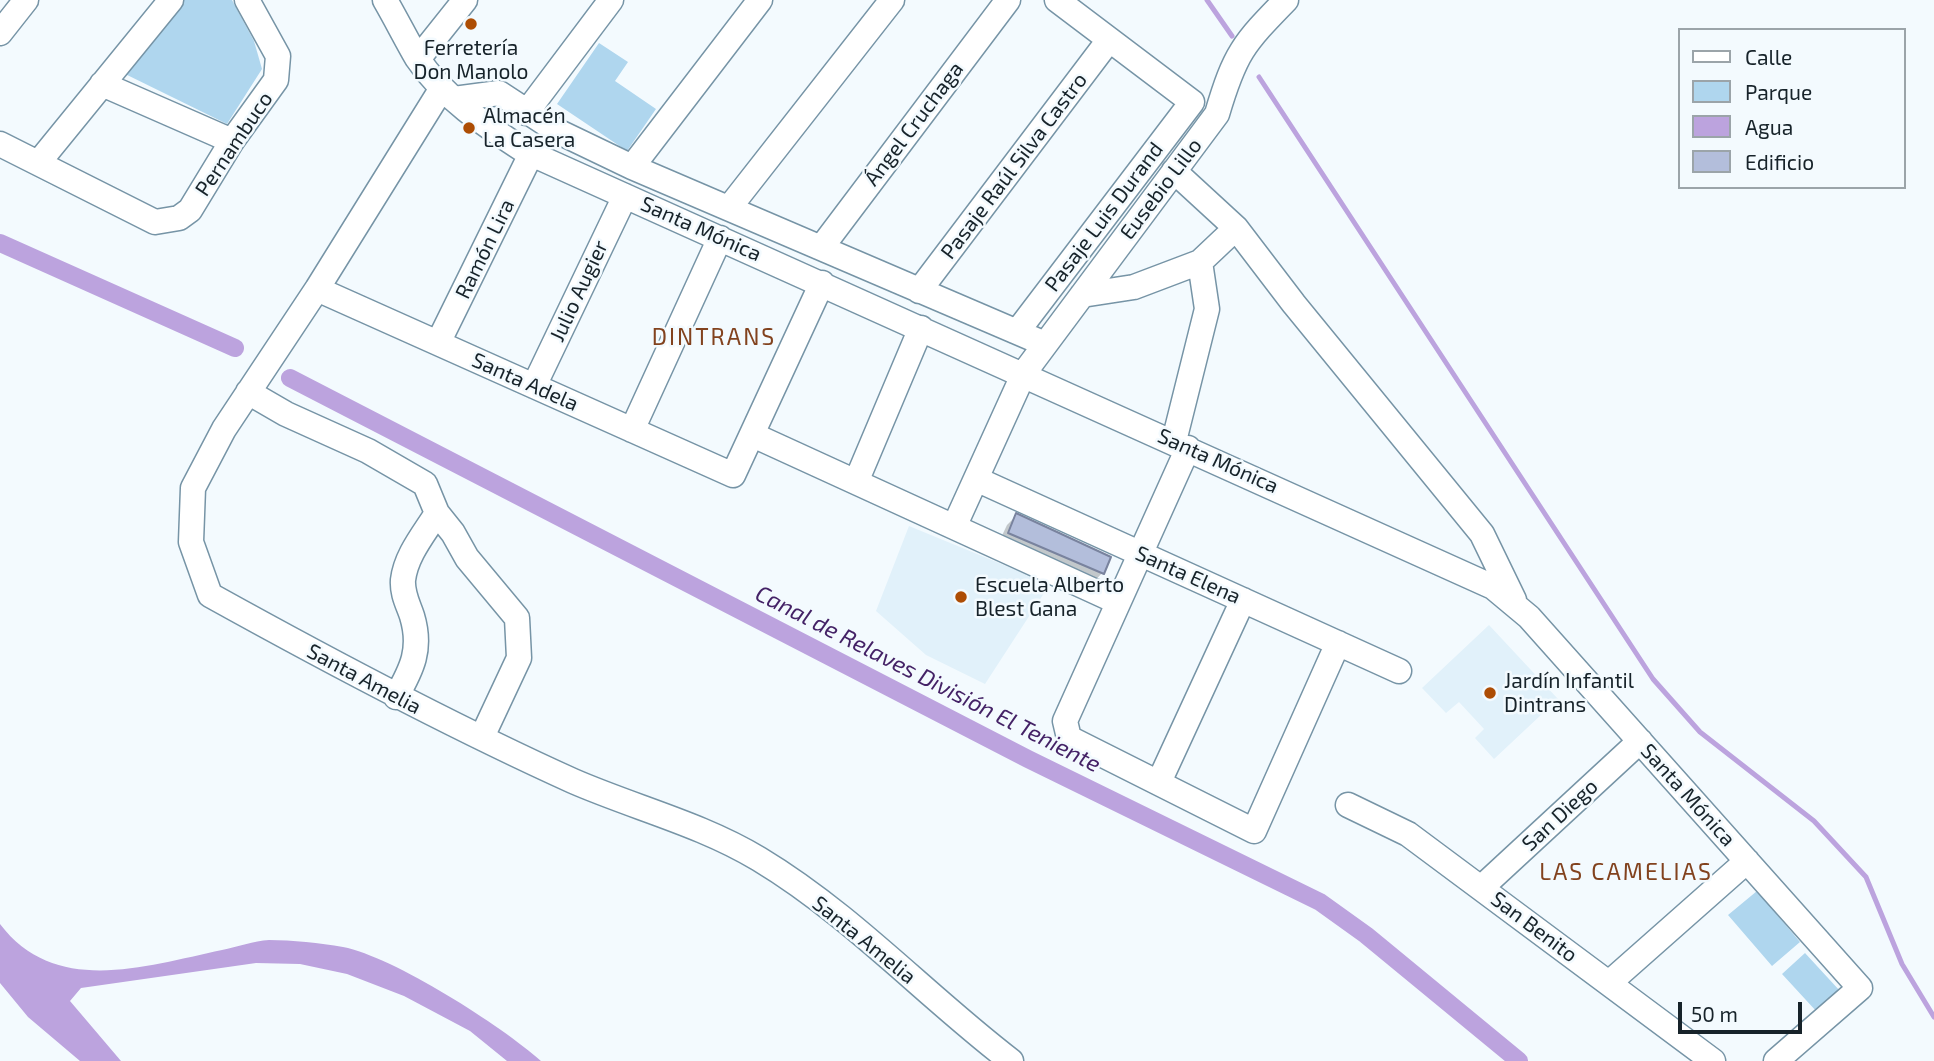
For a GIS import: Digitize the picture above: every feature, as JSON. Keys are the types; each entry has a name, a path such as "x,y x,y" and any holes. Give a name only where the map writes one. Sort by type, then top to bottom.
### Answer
{"street":[{"path":"0,33 26,0"},
{"path":"0,144 39,162 171,0"},
{"name":"Pernambuco","path":"39,162 155,222 178,218 190,211 232,141 269,93 278,66 278,55 247,0"},
{"path":"385,0 418,59 448,93"},
{"path":"418,59 465,0"},
{"path":"526,113 611,0"},
{"path":"632,167 760,0"},
{"path":"729,208 892,0"},
{"name":"Ángel Cruchaga","path":"821,248 1008,0"},
{"path":"1057,0 1109,40"},
{"name":"Eusebio Lillo","path":"954,527 1024,373 1217,114 1237,55 1276,4"},
{"name":"Pasaje Luis Durand","path":"1017,332 1192,102 1109,40"},
{"name":"Pasaje Raúl Silva Castro","path":"919,291 1109,40"},
{"path":"102,84 232,141"},
{"name":"Santa Mónica","path":"448,93 499,93 526,113 632,167 1045,344"},
{"name":"Santa Mónica","path":"448,93 474,118 531,154 1024,373 1493,587 1518,607 1860,988 1776,1061"},
{"name":"Santa Amelia","path":"448,93 248,392 193,488 191,542 210,595 396,697 575,782 709,832 759,859 867,938 1011,1061"},
{"name":"Ramón Lira","path":"438,343 531,154"},
{"path":"1174,171 1236,228 1294,304 1482,534 1518,607"},
{"name":"Julio Augier","path":"534,386 625,196"},
{"path":"1082,295 1134,287 1200,262 1236,228"},
{"path":"632,430 720,238"},
{"path":"1200,262 1207,309 1181,444 1140,553 1065,721 1069,738 1254,831 1338,643"},
{"path":"822,283 753,435 1118,601"},
{"name":"Santa Adela","path":"317,289 733,475 753,435"},
{"path":"856,482 921,328"},
{"path":"248,392 286,414 368,451 425,484 437,513 467,558 517,618 520,627 519,658 482,737"},
{"name":"Santa Elena","path":"976,478 1399,671"},
{"path":"396,697 415,663 418,642 403,593 404,578 411,553 437,513"},
{"path":"1159,782 1243,600"},
{"name":"San Diego","path":"1481,888 1640,741"},
{"name":"San Benito","path":"1348,804 1408,834 1713,1061"},
{"path":"1609,983 1747,861"}],"shaded area":[{"name":"Escuela Alberto Blest Gana","path":"909,526 1050,584 985,684 926,655 876,611"},
{"name":"Jardín Infantil Dintrans","path":"1489,625 1558,699 1494,759 1475,738 1484,729 1459,702 1446,713 1422,688"}],"green space":[{"path":"178,0 232,0 254,41 262,69 227,124 119,71"},
{"path":"599,43 628,62 615,81 656,109 627,151 557,104"},
{"path":"1757,891 1800,942 1772,966 1728,915"},
{"path":"1805,953 1840,991 1817,1012 1782,974"}],"water":[{"path":"0,924 22,947 47,961 74,969 133,968 269,940 343,947 365,953 418,978 475,1012 541,1061 507,1061 470,1031 404,996 347,974 300,964 256,963 81,988 70,1001 121,1061 80,1061 28,1017 0,983"}],"building":[{"path":"1016,513 1111,557 1104,574 1008,533"}],"waterway":[{"path":"1207,0 1232,36"},
{"path":"1259,77 1653,679 1700,732 1814,821 1866,877 1902,964 1934,1017"},
{"name":"Canal de Relaves División El Teniente","path":"0,243 235,348"},
{"name":"Canal de Relaves División El Teniente","path":"290,378 1028,759 1320,902 1366,935 1519,1061"}],"place":[{"name":"Ferretería Don Manolo","path":"471,24"},
{"name":"Almacén La Casera","path":"469,128"},
{"name":"Escuela Alberto Blest Gana","path":"961,597"},
{"name":"Jardín Infantil Dintrans","path":"1490,693"}],"district":[{"name":"DINTRANS","path":"714,337"},
{"name":"LAS CAMELIAS","path":"1626,872"}]}
